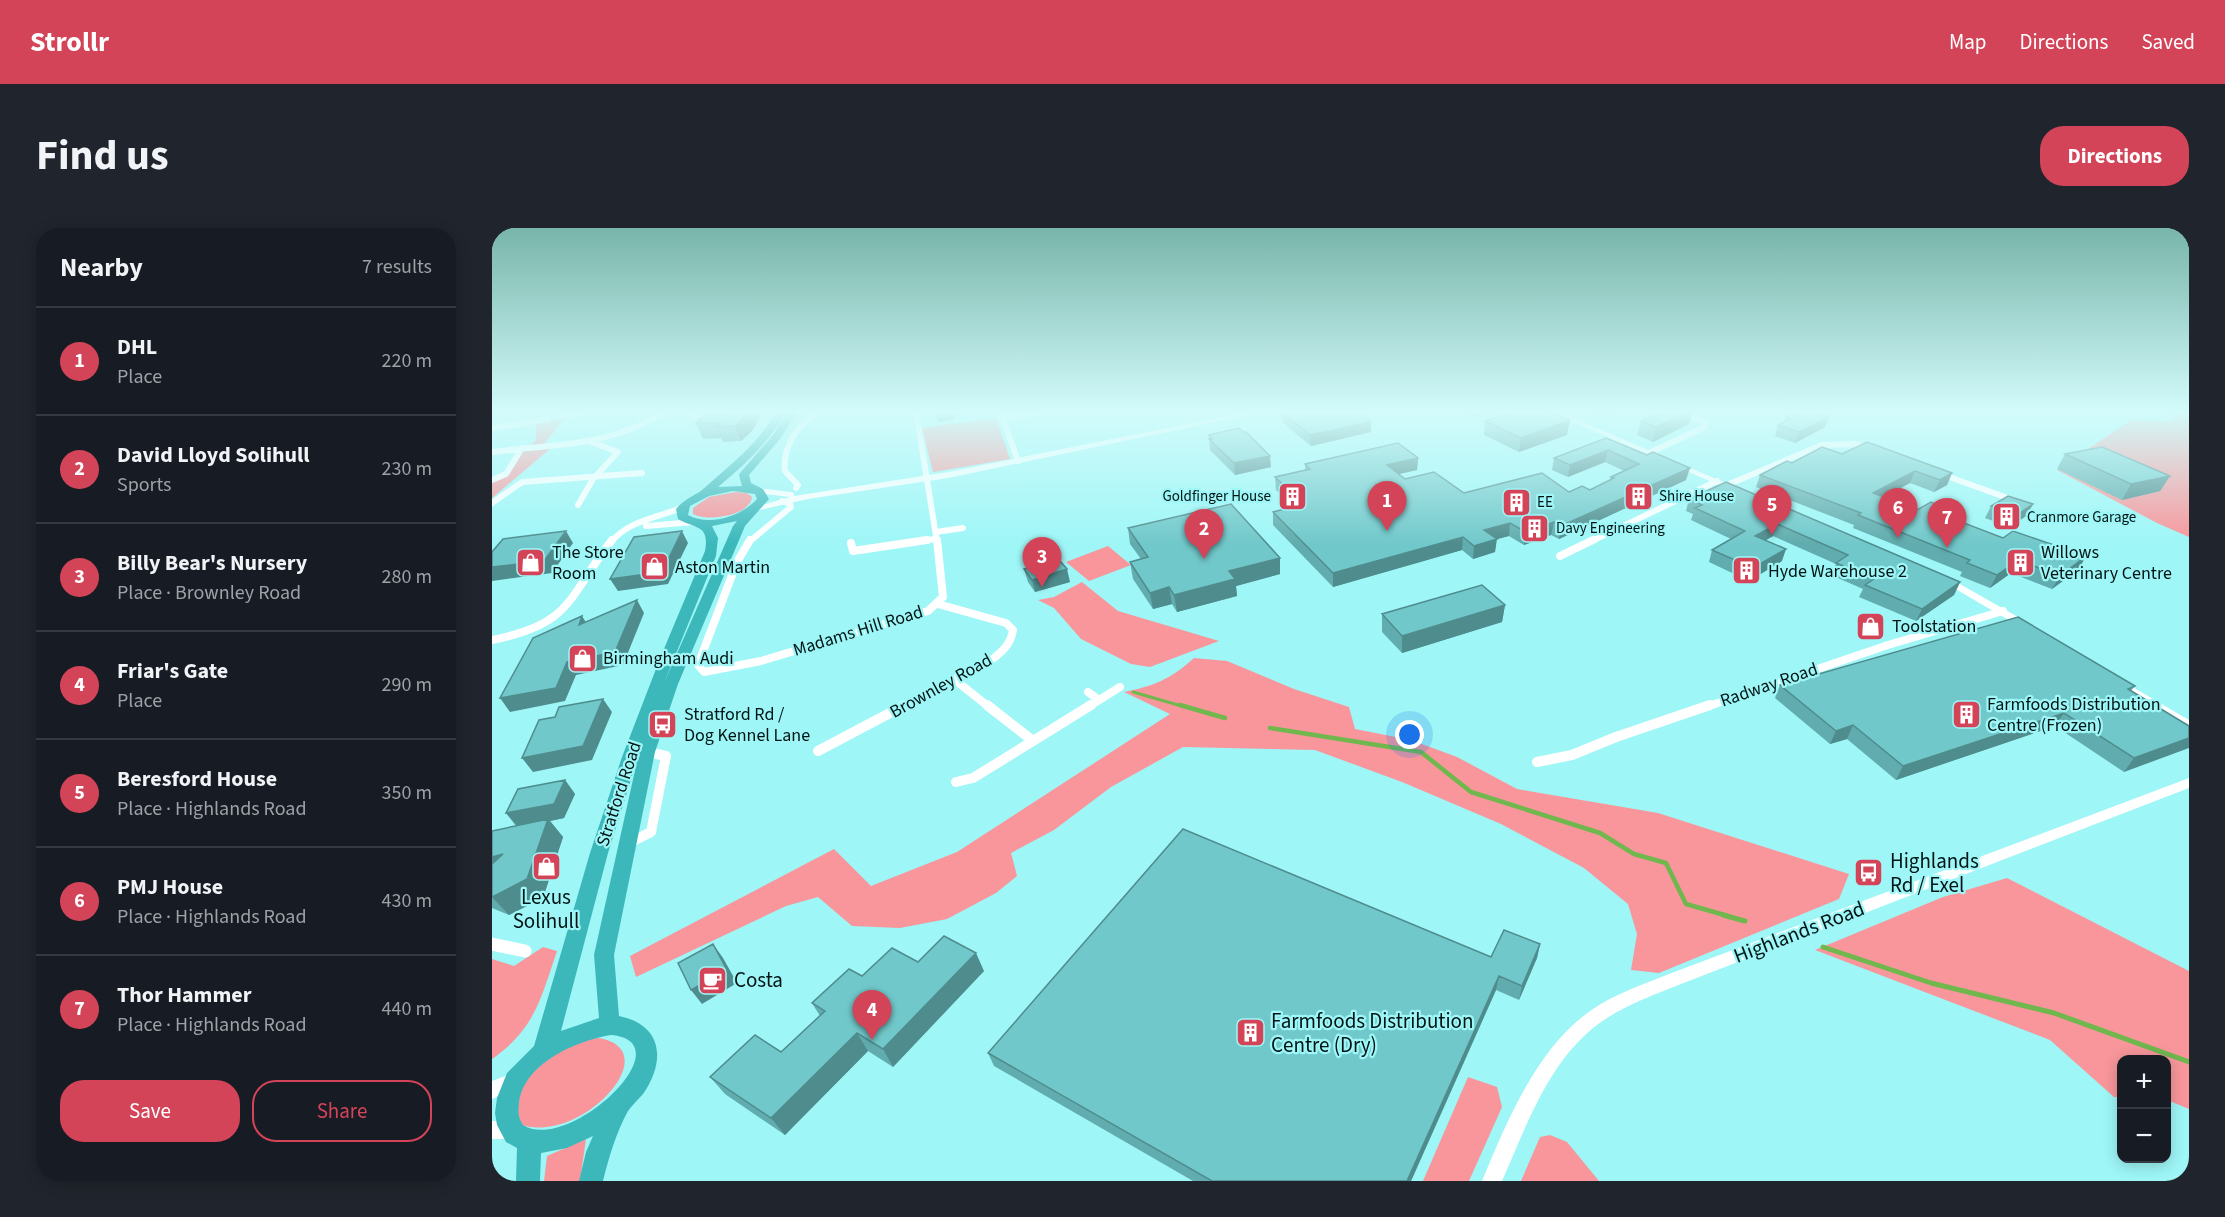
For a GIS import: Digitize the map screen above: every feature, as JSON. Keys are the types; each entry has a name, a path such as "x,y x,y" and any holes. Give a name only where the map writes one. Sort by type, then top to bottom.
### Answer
{"highway":[{"path":"747,455 730,473 683,507 682,516 698,523 724,521 752,510"},
{"path":"756,490 744,479 744,475 762,455"},
{"path":"699,496 733,488 756,490"},
{"name":"Stratford Road","path":"611,1026 607,1010 604,954 647,752 671,684 739,526 763,499 756,490"},
{"name":"Stratford Road","path":"543,1053 565,983 610,819 654,688 714,541 712,531 698,523"},
{"path":"611,1026 630,1028 642,1036 647,1049 646,1063 639,1079 620,1103 575,1134 556,1140 530,1143 499,1130 505,1099 515,1081 543,1053 577,1033 611,1026"},
{"path":"591,1181 598,1152 620,1103"},
{"path":"528,1181 530,1143"}],"street":[{"path":"492,480 506,474 517,455"},
{"path":"578,505 596,477 615,455"},
{"path":"786,455 784,469 788,482 798,485 796,488"},
{"name":"Madams Hill Road","path":"782,501 790,504 791,507 750,540 737,562 698,665 704,672 772,657 928,611 938,604 943,597 936,536 921,455"},
{"path":"1016,455 1018,461"},
{"path":"752,510 808,496 926,479 1045,455"},
{"path":"1655,455 1744,492"},
{"path":"1560,556 1722,483 1794,455"},
{"path":"1928,469 2026,505"},
{"path":"492,503 522,482 642,473"},
{"path":"756,490 808,496"},
{"path":"492,640 530,632 563,612 613,539 624,529 683,507"},
{"path":"613,539 633,530 656,524 698,523"},
{"path":"850,563 852,547 936,536 963,528"},
{"path":"1938,575 2041,634"},
{"name":"Brownley Road","path":"818,751 955,680 1005,650 1012,640 1013,630 1006,623 938,604"},
{"name":"Radway Road","path":"1537,762 1572,755 1616,737 1880,647 2003,611"},
{"path":"2108,676 2189,726"},
{"path":"955,680 1033,741"},
{"path":"956,782 973,778 1120,687"},
{"path":"1088,692 1099,700"},
{"name":"Highlands Road","path":"1492,1181 1552,1060 1573,1034 1594,1017 1626,999 1675,979 2189,783"},
{"path":"492,944 525,951"},
{"path":"492,1090 515,1081"}],"shaded area":[{"path":"521,455 542,455 492,498 492,482 509,474"},
{"path":"929,455 1009,455 1010,459 933,472"},
{"path":"2078,455 2189,455 2189,537 2157,523 2057,470"},
{"path":"736,492 747,493 752,497 744,509 727,516 717,517 693,514 693,508 709,497"},
{"path":"1108,546 1131,565 1089,581 1066,562"},
{"path":"1082,582 1118,611 1219,641 1150,667 1131,664 1081,639 1054,608 1038,600 1054,597"},
{"path":"1194,658 1227,661 1294,689 1349,707 1355,729 1411,740 1457,757 1517,789 1658,813 1849,874 1839,899 1659,973 1631,970 1637,934 1628,904 1584,868 1501,824 1402,782 1315,750 1183,747 1111,787 1054,830 1011,853 1017,876 996,893 947,919 900,928 852,926 818,897 786,906 636,977 630,956 834,849 871,886 957,852 1170,714 1124,692 1162,681"},
{"path":"2007,878 2189,971 2189,1109 2171,1102 2171,1055 2117,1055 2117,1097 2114,1097 2050,1040 1815,950 1943,897"},
{"path":"543,947 557,951 541,998 518,1036 492,1059 492,959 514,966"},
{"path":"598,1038 618,1046 625,1059 621,1076 608,1094 590,1110 567,1122 543,1127 519,1124 513,1101 519,1085 547,1057 582,1040"},
{"path":"1468,1077 1497,1087 1502,1107 1469,1181 1423,1181"},
{"path":"1550,1135 1567,1142 1599,1181 1521,1181 1540,1137"},
{"path":"586,1139 580,1181 544,1181 547,1156"}],"building":[{"path":"1226,455 1270,456 1234,463"},
{"path":"1343,455 1415,455 1418,458 1387,465 1405,479 1434,472 1464,493 1542,473 1569,492 1582,486 1590,490 1639,464 1620,455 1661,455 1690,468 1561,526 1554,522 1526,532 1510,523 1484,530 1497,539 1474,546 1463,537 1333,573 1273,512 1304,504 1275,477 1310,469 1305,464"},
{"path":"1561,455 1594,455 1570,465 1554,458"},
{"path":"1806,455 1904,455 1952,473 1940,480 1915,471 1873,493 1917,510 1931,502 1951,510 1943,515 2003,538 2013,531 2086,556 2060,576 2018,560 1997,575 1967,563 1970,560 1858,515 1861,513 1760,475 1787,461 1792,463"},
{"path":"2068,455 2122,455 2170,476 2131,484"},
{"path":"1726,482 1960,582 1922,609 1865,585 1874,579 1836,563 1848,555 1777,524 1755,536 1786,549 1753,568 1712,550 1745,531 1695,508 1702,505 1689,499"},
{"path":"2008,496 2033,504 2017,515 1991,506"},
{"path":"1231,504 1280,558 1229,571 1235,579 1174,595 1169,587 1150,593 1130,562 1148,557 1128,528"},
{"path":"566,531 544,561 492,567 492,552 503,539"},
{"path":"682,531 662,572 610,579 634,537"},
{"path":"1059,560 1067,569 1032,580 1024,569"},
{"path":"1482,585 1505,605 1402,636 1382,614"},
{"path":"637,600 615,652 567,662 556,688 500,698 533,638 582,616 579,625"},
{"name":"Farmfoods Distribution Centre (Frozen)","path":"2018,617 2135,686 2128,689 2189,726 2189,738 2134,758 2064,713 1903,766 1853,725 1836,731 1780,685"},
{"path":"603,699 583,746 522,758 539,720 555,717 559,707"},
{"path":"565,780 554,804 506,813 518,789"},
{"path":"548,819 527,879 492,897 492,864 503,854 492,857 492,831"},
{"name":"Farmfoods Distribution Centre (Dry)","path":"1183,829 1491,957 1504,930 1540,944 1522,986 1499,976 1407,1181 1212,1181 988,1053"},
{"path":"944,936 976,953 883,1049 857,1033 771,1118 710,1077 755,1035 781,1052 825,1011 812,1003 849,969 862,976 892,948 918,962"},
{"path":"713,944 727,970 691,990 678,963"}],"waterway":[{"path":"1133,692 1185,707"},
{"path":"1180,705 1225,718"},
{"path":"1270,728 1421,752 1471,792 1600,833 1634,854 1666,863 1686,904 1728,916"},
{"path":"1723,915 1745,921"},
{"path":"1823,947 1931,983 2054,1013 2189,1062"}],"place":[{"name":"Goldfinger House","path":"1292,496"},
{"name":"Shire House","path":"1638,496"},
{"name":"EE","path":"1516,502"},
{"name":"Cranmore Garage","path":"2006,517"},
{"name":"Davy Engineering","path":"1535,528"},
{"name":"DHL","path":"1387,531"},
{"name":"Beresford House","path":"1772,535"},
{"name":"PMJ House","path":"1898,538"},
{"name":"Thor Hammer","path":"1947,548"},
{"name":"David Lloyd Solihull","path":"1204,559"},
{"name":"The Store Room","path":"531,562"},
{"name":"Willows Veterinary Centre","path":"2020,562"},
{"name":"Aston Martin","path":"654,567"},
{"name":"Hyde Warehouse 2","path":"1747,571"},
{"name":"Billy Bear's Nursery","path":"1042,587"},
{"name":"Toolstation","path":"1871,626"},
{"name":"Birmingham Audi","path":"582,658"},
{"name":"Farmfoods Distribution Centre (Frozen)","path":"1966,714"},
{"name":"Stratford Rd / Dog Kennel Lane","path":"663,724"},
{"name":"Lexus Solihull","path":"546,866"},
{"name":"Highlands Rd / Exel","path":"1869,873"},
{"name":"Costa","path":"713,980"},
{"name":"Farmfoods Distribution Centre (Dry)","path":"1250,1033"},
{"name":"Friar's Gate","path":"872,1040"}]}
